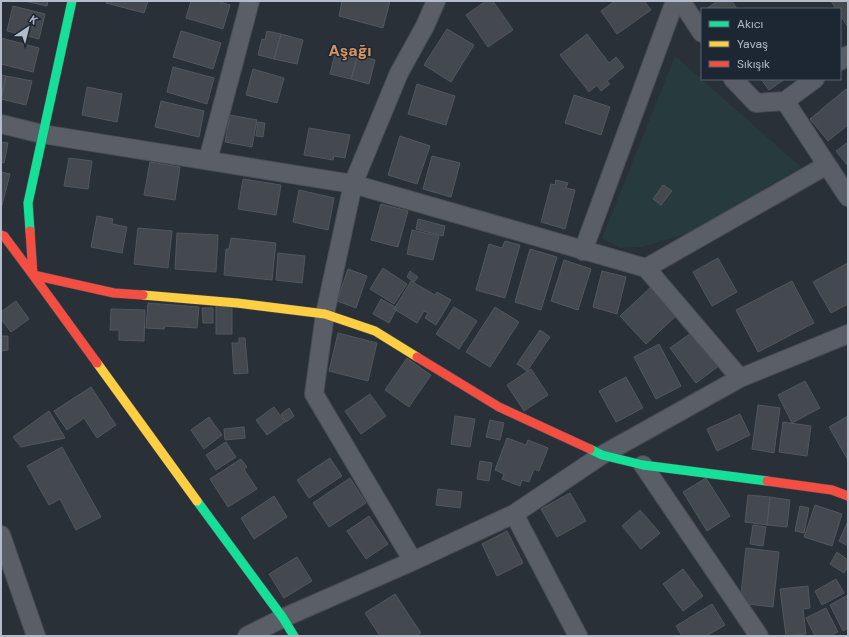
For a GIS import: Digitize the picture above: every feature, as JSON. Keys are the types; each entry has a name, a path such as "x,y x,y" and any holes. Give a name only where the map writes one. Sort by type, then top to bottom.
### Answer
{"street":[{"path":"33,275 28,203 72,1"},
{"path":"208,160 250,1"},
{"path":"413,561 314,394 325,314 353,184 399,73 425,26 436,1"},
{"path":"584,251 675,1"},
{"path":"681,1 701,31"},
{"path":"734,80 756,103 785,101 814,80"},
{"path":"785,101 848,197"},
{"path":"1,124 42,134 353,184 646,268 740,378"},
{"path":"646,268 827,165"},
{"path":"1,235 4,236 33,275 283,618 294,636"},
{"path":"33,275 114,293 237,303 325,314 375,331 500,407 602,455 643,465 832,490 848,496"},
{"path":"247,636 283,618 413,561 514,514 602,455 740,378 848,334"},
{"path":"643,465 759,636"},
{"path":"514,514 578,636"},
{"path":"1,535 36,636"}],"green space":[{"path":"675,56 801,167 689,233 642,247 620,248 602,238"}],"building":[{"path":"24,1 48,1 47,6"},
{"path":"106,1 148,1 144,13 106,3"},
{"path":"191,1 217,1 230,5 223,29 186,18"},
{"path":"342,1 390,1 383,28 339,16"},
{"path":"486,1 493,1 513,30 488,47 466,15"},
{"path":"615,1 644,1 651,10 617,34 601,11"},
{"path":"718,1 732,1 736,8 707,8"},
{"path":"831,1 848,1 848,27 841,16 841,8 835,8"},
{"path":"13,6 45,14 39,39 7,31"},
{"path":"447,29 474,45 451,82 424,65"},
{"path":"181,31 221,43 213,69 173,57"},
{"path":"267,31 281,34 274,59 258,55 262,39 265,40"},
{"path":"281,34 303,40 297,64 274,59"},
{"path":"587,34 609,63 616,57 624,67 607,81 610,84 601,91 597,85 589,92 560,55"},
{"path":"1,38 39,48 33,72 1,64"},
{"path":"336,50 358,55 351,79 330,74"},
{"path":"358,55 375,60 369,84 351,79"},
{"path":"173,67 214,78 207,104 167,92"},
{"path":"253,69 284,78 277,103 246,95"},
{"path":"1,75 6,76 1,99"},
{"path":"6,76 32,81 26,105 1,99"},
{"path":"762,80 784,80 769,90"},
{"path":"417,84 455,96 446,125 408,114"},
{"path":"87,87 122,94 117,122 82,115"},
{"path":"846,89 848,92 848,125 828,141 810,119"},
{"path":"574,95 610,107 601,135 565,123"},
{"path":"161,101 204,111 199,137 155,127"},
{"path":"230,115 257,120 252,147 225,142"},
{"path":"258,122 265,123 263,137 256,136"},
{"path":"309,128 350,135 345,158 334,156 333,160 304,155"},
{"path":"400,136 430,146 417,184 388,175"},
{"path":"1,142 8,143 4,163 1,162"},
{"path":"848,142 848,166 836,151"},
{"path":"432,156 460,163 451,197 423,189"},
{"path":"69,158 92,161 88,189 64,186"},
{"path":"150,162 180,167 175,200 144,195"},
{"path":"1,172 10,174 2,205 1,205"},
{"path":"243,179 281,185 276,215 238,209"},
{"path":"556,180 568,183 566,188 575,190 565,229 541,222 551,184 555,185"},
{"path":"663,185 672,191 661,205 653,199"},
{"path":"299,190 334,198 328,230 293,222"},
{"path":"381,204 408,211 398,247 371,240"},
{"path":"97,216 113,219 112,224 127,227 122,253 91,247"},
{"path":"418,219 445,226 443,236 416,229"},
{"path":"138,228 172,231 168,268 134,264"},
{"path":"412,230 439,236 433,260 407,254"},
{"path":"177,233 218,235 216,272 175,269"},
{"path":"231,238 276,243 272,280 224,275 226,249 229,249"},
{"path":"505,241 520,245 505,298 476,290 489,244 502,248"},
{"path":"530,249 557,257 541,310 515,302"},
{"path":"278,253 305,256 302,283 276,280"},
{"path":"718,258 737,292 712,306 693,272"},
{"path":"564,260 591,269 578,310 551,301"},
{"path":"848,263 848,304 831,313 813,282"},
{"path":"383,268 407,284 394,304 370,289"},
{"path":"348,269 367,276 356,308 337,301"},
{"path":"410,271 418,277 414,282 407,277"},
{"path":"602,271 626,277 617,314 593,307"},
{"path":"411,281 435,295 437,292 451,300 436,325 425,318 428,313 424,311 417,323 394,309"},
{"path":"792,281 814,323 758,352 736,310"},
{"path":"651,287 677,315 646,344 620,316"},
{"path":"381,299 397,308 389,323 373,314"},
{"path":"16,301 29,319 11,332 1,319 1,312"},
{"path":"148,303 199,307 197,328 165,326 164,329 146,328"},
{"path":"216,306 232,306 232,334 216,334"},
{"path":"454,307 477,321 459,349 436,334"},
{"path":"495,307 519,322 490,367 466,352"},
{"path":"202,308 213,308 213,323 203,323"},
{"path":"111,309 145,310 144,341 119,340 119,330 110,330"},
{"path":"540,330 550,337 527,371 517,364"},
{"path":"694,331 720,365 696,383 670,348"},
{"path":"338,333 377,343 368,381 329,371"},
{"path":"1,336 8,336 8,350 1,351"},
{"path":"239,338 245,338 248,373 234,374 232,343 239,343"},
{"path":"659,344 681,386 656,399 634,357"},
{"path":"407,358 431,375 409,407 385,390"},
{"path":"531,369 548,395 524,411 507,385"},
{"path":"626,377 643,408 616,422 599,391"},
{"path":"805,381 820,408 792,423 778,395"},
{"path":"91,387 116,425 97,438 84,418 67,430 54,411"},
{"path":"370,394 386,416 361,434 345,411"},
{"path":"758,405 780,408 774,453 752,449"},
{"path":"274,407 285,422 267,435 256,420"},
{"path":"289,408 294,416 286,422 281,414"},
{"path":"49,411 65,438 21,447 13,437"},
{"path":"740,414 750,435 717,451 707,429"},
{"path":"455,416 475,419 470,447 451,444"},
{"path":"848,416 848,460 829,427"},
{"path":"209,417 222,435 204,449 191,430"},
{"path":"490,420 504,423 500,440 486,437"},
{"path":"783,422 811,426 807,456 779,452"},
{"path":"244,427 245,438 225,440 224,429"},
{"path":"507,438 526,445 528,440 548,448 539,471 534,469 529,482 522,480 520,486 502,479 504,474 495,470"},
{"path":"226,442 236,457 216,470 206,455"},
{"path":"62,447 101,517 76,530 60,499 49,505 27,466"},
{"path":"330,458 342,476 309,498 297,480"},
{"path":"241,459 247,467 244,469 257,489 228,507 210,479"},
{"path":"480,461 492,463 489,481 477,479"},
{"path":"350,478 366,503 329,527 313,503"},
{"path":"706,478 730,516 707,531 683,492"},
{"path":"438,489 462,492 460,508 436,505"},
{"path":"570,493 586,521 557,537 541,509"},
{"path":"748,495 770,497 767,525 745,522"},
{"path":"274,496 287,517 254,539 241,518"},
{"path":"770,497 790,500 787,527 767,525"},
{"path":"815,505 842,514 832,546 804,537"},
{"path":"800,506 809,508 804,533 795,531"},
{"path":"640,510 660,533 641,549 622,526"},
{"path":"369,516 388,544 366,559 347,531"},
{"path":"848,521 848,546 839,541"},
{"path":"753,525 766,527 763,546 750,544"},
{"path":"507,531 523,563 497,576 482,544"},
{"path":"746,548 779,552 773,607 740,603"},
{"path":"837,552 848,560 848,567 844,573 830,564"},
{"path":"297,557 312,581 284,598 269,574"},
{"path":"683,569 703,596 683,611 663,584"},
{"path":"836,579 844,593 822,605 815,591"},
{"path":"808,586 810,608 803,609 806,634 786,636 780,589"},
{"path":"395,594 421,633 417,636 380,636 365,613"},
{"path":"848,595 848,628 843,631 830,605"},
{"path":"712,604 725,625 706,636 682,636 676,626"},
{"path":"826,608 838,632 830,636 815,636 806,618"}],"traffic: fast":[{"path":"30,231 28,203 72,1"},
{"path":"590,449 602,455 643,465 767,481"},
{"path":"197,501 283,618 294,636"}],"traffic: slow":[{"path":"143,295 237,303 325,314 375,331 417,357"},
{"path":"97,363 197,501"}],"traffic: jam":[{"path":"30,231 33,275 97,363"},
{"path":"1,235 4,236 33,275 114,293 143,295"},
{"path":"417,357 499,407 590,449"},
{"path":"767,481 832,490 848,496"}],"district":[{"name":"Aşağı","path":"350,50"}]}
